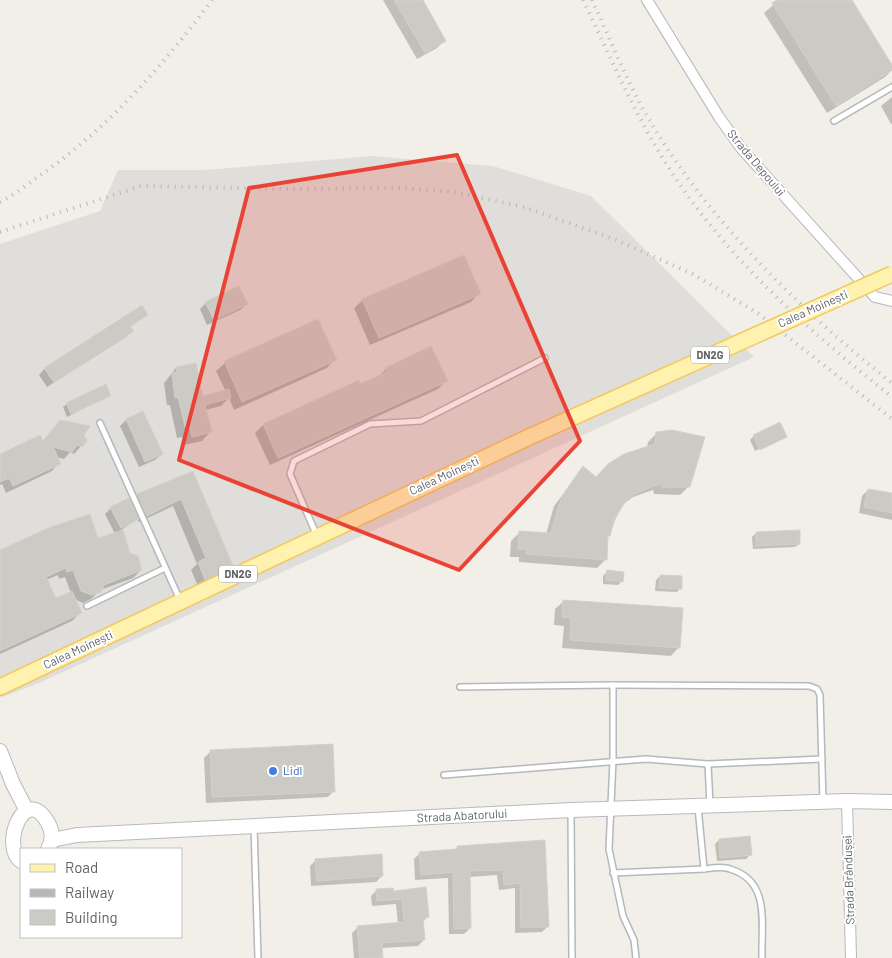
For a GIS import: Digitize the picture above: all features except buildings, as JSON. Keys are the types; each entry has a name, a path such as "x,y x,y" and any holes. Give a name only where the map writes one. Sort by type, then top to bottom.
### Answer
{"main road":[{"name":"Calea Moinești","path":"0,687 529,437 892,274"}],"street":[{"name":"Strada Depoului","path":"647,0 719,117 741,148 875,297 892,302"},
{"path":"0,751 13,784 21,812"},
{"name":"Strada Abatorului","path":"50,839 77,835 571,810 823,802 892,802"},
{"name":"Strada Brândușei","path":"847,802 852,958"},
{"path":"21,812 44,818 50,839"},
{"path":"20,861 10,856 1,840 3,825 21,812"}],"lane":[{"path":"834,121 892,87"},
{"path":"317,537 290,474 294,461 370,424 421,421 545,358"},
{"path":"100,423 180,601"},
{"path":"87,606 165,568"},
{"path":"613,685 613,760 609,848 623,916 634,940 636,958"},
{"path":"460,687 613,685 810,686 817,689 820,695 823,802"},
{"path":"444,775 613,760 646,759 708,764 822,758"},
{"path":"704,869 704,806 708,764"},
{"path":"571,810 572,958"},
{"path":"254,826 258,958"},
{"path":"613,873 729,868 742,874 755,884 761,897 762,958"}],"highlighted area":[{"path":"457,155 580,441 459,570 179,460 249,188"}],"shaded area":[{"path":"372,156 493,166 591,196 754,357 39,683 0,698 0,244 100,211 118,170 206,170"}],"railway":[{"path":"0,202 10,197 63,158 110,118 153,73 212,0"},
{"path":"583,0 644,125 667,165 690,199 715,231 770,290 799,318 892,397"},
{"path":"592,0 639,102 670,154 697,190 726,226 790,294 823,325 892,383"},
{"path":"0,232 141,186 288,189 400,188 453,192 524,207 614,239 693,274 759,314 892,419"}],"place":[{"name":"Lidl","path":"273,771"}]}
